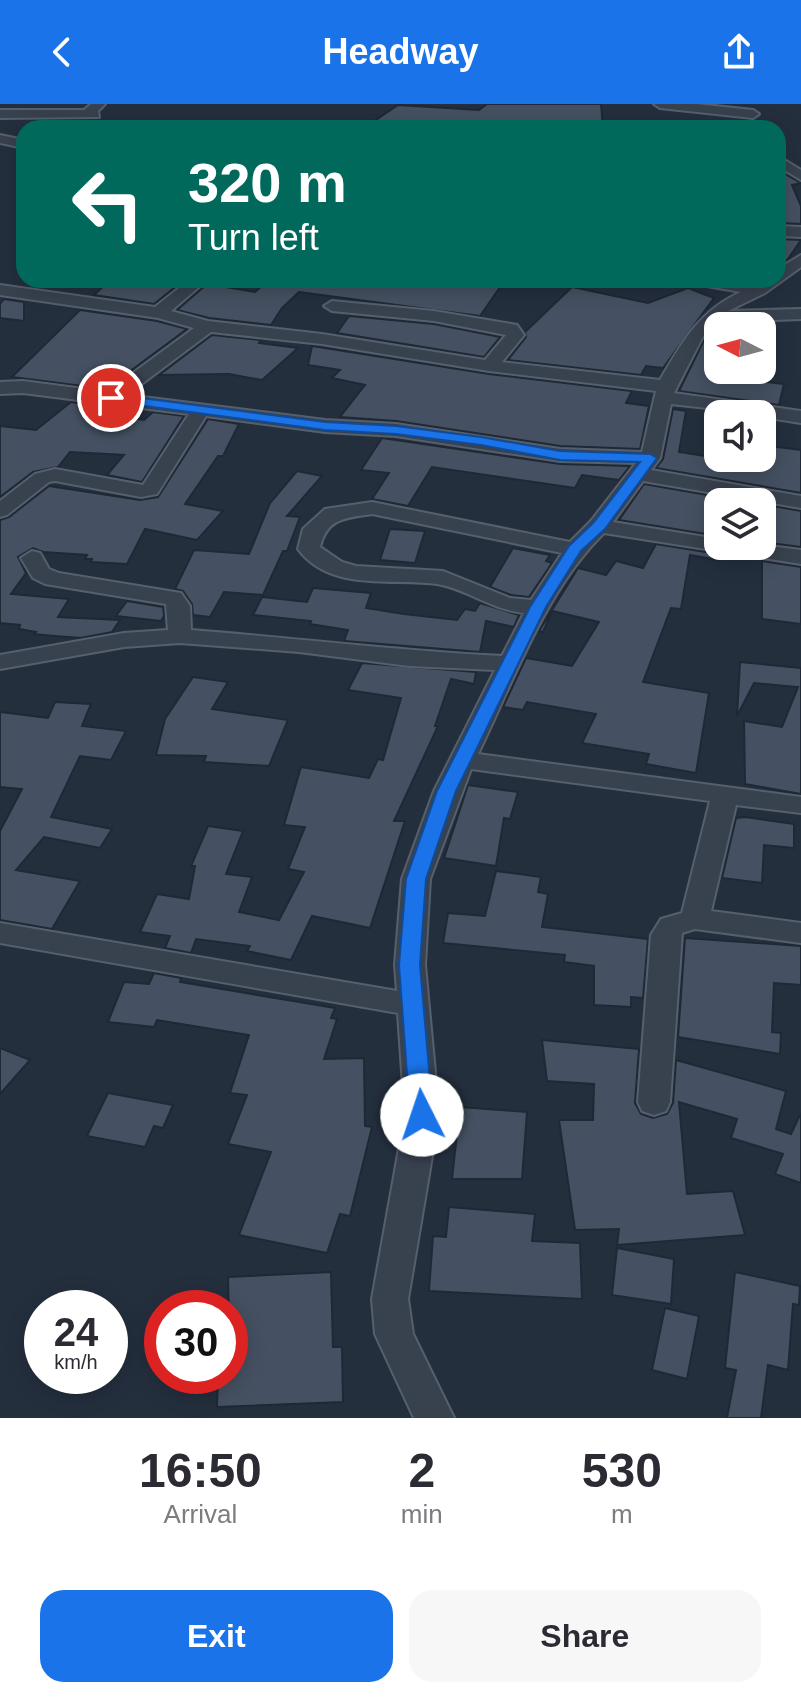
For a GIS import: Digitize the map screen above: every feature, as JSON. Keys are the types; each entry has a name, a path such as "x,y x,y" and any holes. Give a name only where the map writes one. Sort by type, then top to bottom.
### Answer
{"street":[{"path":"0,114 94,114 88,113 99,104"},
{"path":"660,104 754,115"},
{"path":"786,166 801,176 786,177"},
{"path":"786,278 801,260"},
{"path":"41,296 52,288"},
{"path":"159,313 189,288"},
{"path":"0,290 159,313 207,326 322,339 625,384 801,417"},
{"path":"723,312 776,290"},
{"path":"332,306 434,316 511,329 515,335 489,366"},
{"path":"776,315 801,314"},
{"path":"434,1418 394,1334 390,1299 422,1115 410,965 416,879 447,791 538,607 575,549 599,526 644,466 665,391 694,336 704,325"},
{"path":"111,398 207,326"},
{"path":"0,388 23,387 325,426 396,430 644,466 801,502"},
{"path":"0,511 42,478 55,475 150,490 200,411"},
{"path":"538,607 506,604 443,578 354,573 334,567 309,549 314,529 332,513 372,508 575,549"},
{"path":"599,526 704,543"},
{"path":"776,554 801,557"},
{"path":"32,558 41,573 53,579 173,598 179,606 180,636"},
{"path":"0,662 124,640 180,636 299,645 409,659 509,664"},
{"path":"462,760 801,805"},
{"path":"695,919 725,794"},
{"path":"654,1102 666,935 671,926 695,919 801,933"},
{"path":"0,933 414,1005"}],"building":[{"path":"487,104 601,104 602,120 376,120 398,105 479,110"},
{"path":"786,175 801,183 792,185 801,206 801,224 786,223"},
{"path":"786,239 801,240 788,259"},
{"path":"101,288 174,288 154,304 94,295"},
{"path":"202,288 255,292 260,288 499,288 480,316 299,292 282,308 271,325 209,318 177,310"},
{"path":"571,288 648,303 688,288 714,298 663,368 646,366 641,375 508,360 526,337 525,332"},
{"path":"4,299 24,302 24,321 0,318 0,304"},
{"path":"80,310 157,321 187,329 106,389 12,377"},
{"path":"349,316 434,324 500,337 484,357 337,333"},
{"path":"212,335 298,348 262,380 229,374 159,375"},
{"path":"704,340 704,384 784,384 779,405 776,400 743,400 679,391"},
{"path":"312,346 489,374 632,391 626,403 649,406 640,449 560,446 396,421 340,417 365,385 332,378 340,370 308,365"},
{"path":"71,402 101,406 94,412 144,420 153,412 184,416 142,482 107,475 124,455 70,452 58,467 33,472 0,497 0,426 36,430"},
{"path":"673,409 686,411 679,452 704,456 704,472 776,472 776,447 801,450 801,493 656,468 663,459"},
{"path":"208,419 239,424 223,456 218,456 185,504 223,511 197,540 145,529 127,564 91,562 92,559 85,559 87,555 43,552 33,548 18,557 26,573 11,594 69,599 58,617 120,620 112,632 81,638 55,636 34,634 36,632 19,629 20,625 0,623 0,520 9,517 49,486 140,500 158,497"},
{"path":"382,438 560,464 630,466 619,480 582,475 575,488 432,467 408,506 372,499 389,473 361,470"},
{"path":"297,471 322,476 287,516 300,517 287,551 283,551 263,595 224,592 210,617 193,615 192,604 183,591 175,589 194,550 249,554 270,503"},
{"path":"644,484 704,494 704,534 619,520"},
{"path":"776,507 801,511 801,547 776,544"},
{"path":"390,529 425,531 415,563 380,560"},
{"path":"656,544 704,552 704,558 690,555 681,609 671,608 643,682 709,693 696,773 646,764 649,754 582,743 596,714 527,702 523,710 503,707 526,658 572,666 599,622 552,611 543,632 539,631 578,568 606,575 616,561 643,568"},
{"path":"513,548 550,555 546,561 552,563 529,597 511,595 490,587"},
{"path":"762,561 801,567 801,624 762,619"},
{"path":"313,588 371,593 366,608 404,614 457,620 465,609 475,611 480,603 519,615 514,627 486,621 480,652 344,641 348,630 310,624 311,621 253,615 262,597 307,602"},
{"path":"127,601 163,607 164,616 161,621 116,616"},
{"path":"740,662 801,668 801,794 745,784 744,721 782,727 798,687 754,683 737,716"},
{"path":"362,663 476,672 474,684 451,679 435,726 438,726 394,821 405,821 370,928 312,916 291,960 247,951 250,946 196,939 191,953 165,948 170,936 140,932 157,894 189,899 195,866 191,866 208,826 243,831 226,874 252,877 239,912 279,920 304,872 288,869 305,827 284,825 301,767 369,778 378,759 383,760 401,698 348,690"},
{"path":"193,677 228,682 212,709 288,720 269,766 204,762 206,756 156,755 165,719"},
{"path":"55,702 91,704 82,726 126,731 111,760 80,756 51,817 112,829 100,848 44,837 16,870 80,881 52,929 0,920 0,831 22,789 0,787 0,712 48,718"},
{"path":"468,785 518,792 510,819 504,818 496,866 444,858"},
{"path":"736,818 794,824 794,848 764,845 762,883 722,878"},
{"path":"496,871 541,877 538,892 548,894 542,927 648,939 643,998 631,997 631,1007 594,1005 594,966 564,962 565,955 443,943 448,913 485,916"},
{"path":"685,938 801,946 801,985 774,983 772,1032 781,1033 780,1054 678,1037"},
{"path":"154,973 181,978 180,982 335,1008 331,1018 337,1019 324,1059 364,1058 365,1126 372,1127 350,1216 340,1214 327,1253 239,1235 271,1152 228,1144 247,1095 230,1093 249,1035 157,1020 154,1027 108,1022 124,982 149,984"},
{"path":"542,1040 639,1049 635,1103 641,1114 653,1118 667,1114 673,1103 676,1060 786,1091 776,1129 791,1134 801,1113 801,1183 775,1174 783,1154 731,1138 737,1119 679,1102 687,1194 733,1191 745,1235 617,1245 619,1229 575,1230 559,1120 593,1120 594,1084 547,1081"},
{"path":"0,1048 30,1060 0,1094"},
{"path":"108,1093 173,1105 163,1128 154,1126 145,1147 87,1136"},
{"path":"460,1107 527,1112 522,1179 452,1179"},
{"path":"449,1207 535,1214 532,1241 580,1243 582,1299 429,1291 433,1236 446,1237"},
{"path":"617,1248 674,1259 671,1304 612,1295"},
{"path":"331,1272 333,1347 342,1347 343,1402 217,1407 217,1394 248,1394 248,1290 228,1290 228,1277"},
{"path":"735,1272 800,1286 799,1305 793,1304 788,1370 768,1365 761,1418 727,1418 736,1370 725,1368"},
{"path":"665,1308 699,1316 687,1379 652,1370"}],"route":[{"path":"111,398 325,426 396,430 560,455 650,458 599,526 575,549 538,607 447,791 416,879 410,965 422,1115"}]}
